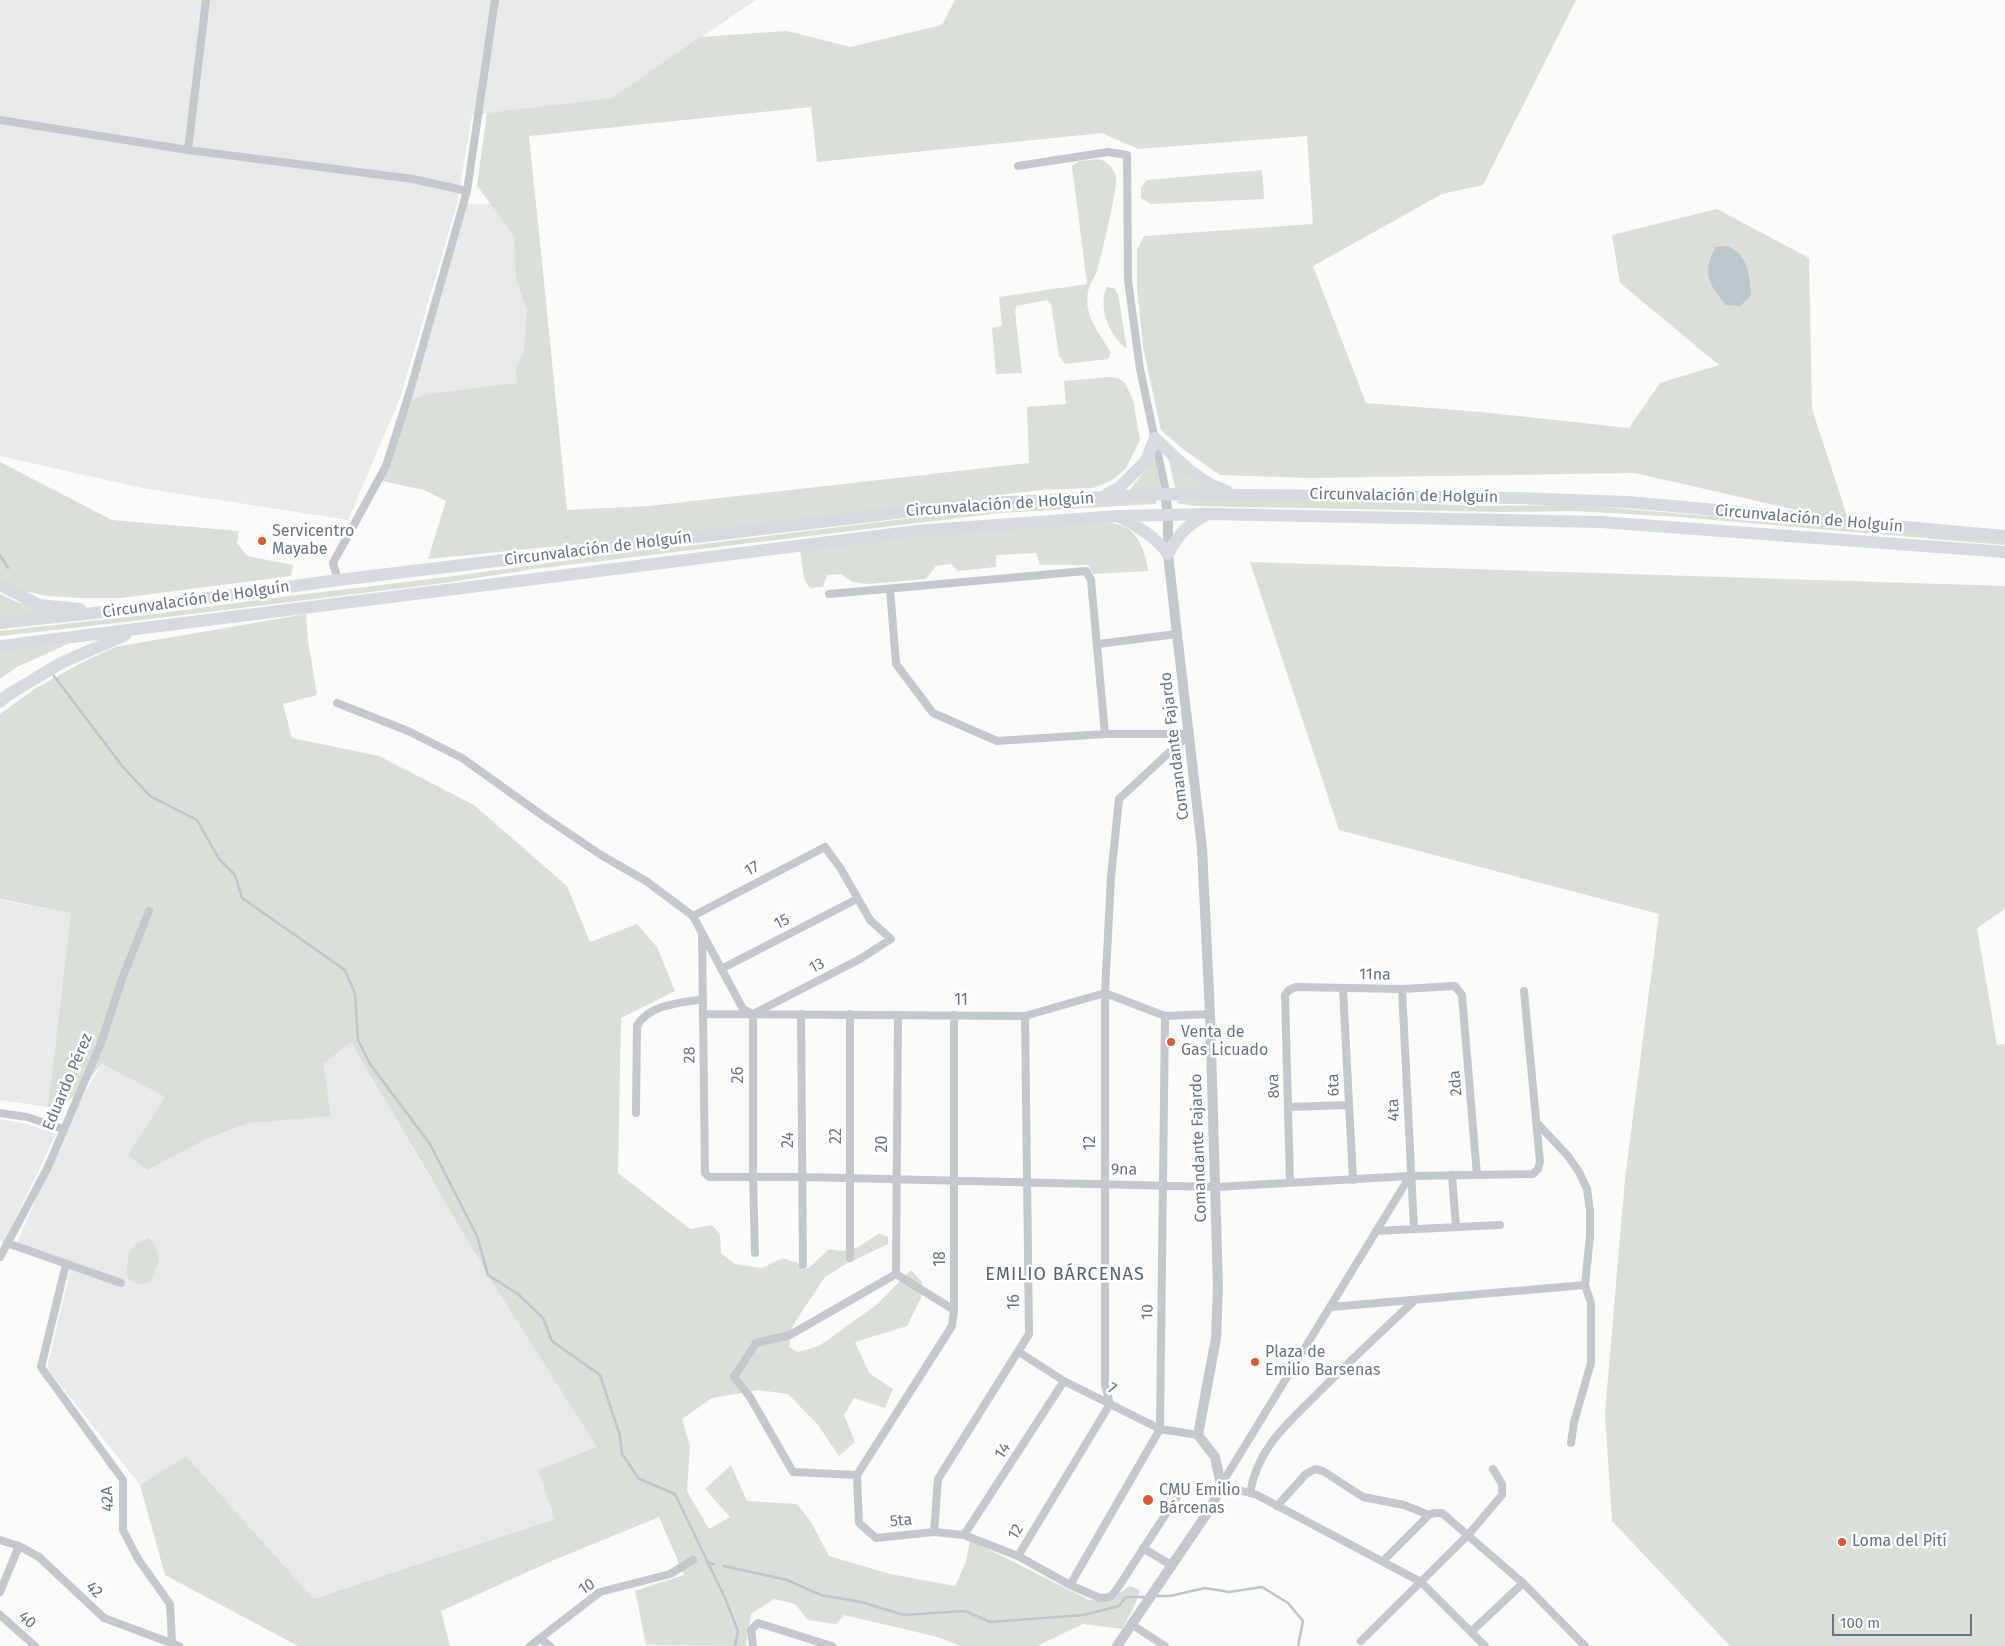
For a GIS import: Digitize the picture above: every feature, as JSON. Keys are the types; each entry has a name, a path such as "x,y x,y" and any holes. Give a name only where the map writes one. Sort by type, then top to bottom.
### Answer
{"highway":[{"path":"1102,497 1120,487 1146,461 1155,438 1193,472 1217,488 1240,494"},
{"name":"Circunvalación de Holguín","path":"0,623 130,609 338,580 970,504 1165,494 1516,498 1628,502 2005,536"},
{"path":"1118,516 1158,540 1168,554 1178,536 1189,524 1208,514"},
{"name":"Circunvalación de Holguín","path":"0,646 917,531 1118,516 1208,514 1601,522 2005,552"},
{"path":"0,585 39,605 72,609 130,609"},
{"path":"0,702 6,696 61,663 139,629"}],"street":[{"path":"188,150 206,0"},
{"path":"338,580 332,563 386,466 410,391 467,191 495,0"},
{"path":"0,120 188,150 413,179 467,191"},
{"path":"1018,166 1108,152 1127,155 1128,280 1140,369 1165,494"},
{"name":"Comandante Fajardo","path":"1165,494 1168,515 1168,554 1176,634 1202,848 1210,1014 1218,1287 1216,1338 1198,1435"},
{"path":"829,594 1086,571 1092,580 1105,734"},
{"path":"890,589 896,664 933,713 997,741 1105,734 1189,734"},
{"path":"1098,644 1176,634"},
{"path":"337,703 408,731 462,758 600,855 646,881 693,916 743,1009 753,1014"},
{"name":"12","path":"1018,1556 1110,1404 1105,1385 1105,993 1119,799 1189,734"},
{"name":"17","path":"693,916 825,847 841,868 857,899"},
{"name":"13","path":"753,1014 860,960 891,939 870,920 857,899"},
{"name":"15","path":"721,969 857,899"},
{"name":"Eduardo Pérez","path":"0,1257 47,1169 101,1043 122,979 148,911"},
{"name":"28","path":"702,934 705,1173 707,1176"},
{"name":"11na","path":"1289,990 1296,987 1402,990 1455,986 1459,990"},
{"name":"6ta","path":"1344,989 1353,1180"},
{"name":"8va","path":"1289,990 1285,995 1290,1183"},
{"name":"4ta","path":"1402,990 1414,1229"},
{"name":"2da","path":"1459,990 1462,996 1477,1175"},
{"path":"1524,991 1536,1122 1568,1156 1580,1172 1588,1189 1590,1236 1585,1286 1591,1303 1591,1363 1574,1422 1571,1443"},
{"path":"1105,993 1165,1016 1210,1014"},
{"name":"11","path":"704,1014 1025,1016 1105,993"},
{"path":"636,1113 637,1026 641,1019 668,1005 703,999"},
{"name":"26","path":"753,1014 753,1178 756,1253"},
{"name":"24","path":"801,1014 803,1265"},
{"name":"22","path":"850,1014 852,1179 850,1258"},
{"name":"20","path":"896,1274 898,1015"},
{"name":"18","path":"857,1475 952,1326 954,1310 955,1181 954,1015"},
{"name":"16","path":"934,1532 938,1479 1029,1334 1025,1016"},
{"name":"10","path":"1070,1585 1160,1430 1165,1016"},
{"path":"1289,1107 1348,1105"},
{"path":"0,1113 27,1117 63,1129"},
{"name":"9na","path":"707,1176 1216,1187 1410,1176 1533,1174 1538,1169 1540,1162 1536,1122"},
{"path":"1452,1175 1456,1227"},
{"path":"1117,1646 1212,1506 1221,1485 1410,1176"},
{"path":"1376,1231 1500,1225"},
{"path":"7,1243 121,1283"},
{"name":"42A","path":"66,1264 40,1367 123,1480 123,1530 138,1559 170,1604 175,1644"},
{"path":"857,1475 792,1472 750,1396 734,1377 756,1343 790,1335 896,1274 954,1310"},
{"path":"1331,1307 1585,1286"},
{"path":"1250,1493 1261,1458 1282,1428 1414,1301"},
{"name":"7","path":"1019,1352 1064,1381 1160,1430 1198,1435"},
{"name":"14","path":"964,1535 1064,1381"},
{"path":"1198,1435 1215,1457 1221,1485"},
{"path":"1277,1506 1306,1474 1315,1469 1323,1471 1363,1497 1404,1505 1429,1516"},
{"path":"1361,1641 1468,1535 1502,1496 1502,1484 1493,1469"},
{"name":"5ta","path":"857,1475 859,1523 876,1538 934,1532 964,1535 1018,1556 1070,1585 1100,1598 1110,1597 1115,1592 1143,1548"},
{"path":"1221,1485 1250,1493 1277,1506 1421,1582 1485,1646"},
{"path":"1171,1566 1143,1548 1176,1497"},
{"path":"1383,1561 1429,1516 1434,1513 1442,1513 1524,1583 1582,1645"},
{"name":"42","path":"0,1540 20,1546 39,1558 104,1618 175,1644"},
{"path":"0,1592 20,1546"},
{"name":"10","path":"530,1646 600,1592 670,1574 693,1560"},
{"path":"1471,1632 1524,1583"},
{"name":"40","path":"0,1614 35,1646"},
{"path":"753,1646 751,1630 758,1623 832,1646"},
{"path":"1131,1624 1165,1646"},
{"path":"541,1639 550,1646"}],"shaded area":[{"path":"0,0 756,0 612,98 472,115 457,204 400,398 348,520 142,488 0,456"},
{"path":"955,0 1576,0 1483,185 1442,194 1313,266 1366,403 1481,412 1629,428 1660,383 1719,365 1620,283 1612,235 1717,209 1809,258 1812,409 1849,522 1635,473 1310,478 1220,475 1184,450 1161,430 1143,347 1137,287 1137,250 1144,236 1313,224 1307,136 1138,149 1102,133 817,162 811,107 529,136 567,510 649,506 1029,463 1027,407 1066,404 1064,381 1109,377 1118,378 1125,383 1133,400 1140,440 1126,468 1111,481 1093,488 1041,490 649,537 428,559 446,501 424,490 382,481 407,402 427,394 517,383 516,369 524,352 527,310 516,278 514,235 477,186 487,113 612,98 700,37 787,31 850,47 942,25"},
{"path":"1099,159 1112,168 1116,177 1116,184 1102,252 1097,271 1090,284 1087,300 1090,316 1111,352 1108,359 1065,364 1059,356 1051,304 1047,300 1017,306 1015,311 1022,373 996,374 992,328 1002,326 999,297 1087,284 1072,166 1079,161"},
{"path":"1262,170 1264,199 1150,204 1141,198 1141,187 1147,180"},
{"path":"536,203 554,386 407,402 464,204"},
{"path":"1727,246 1744,260 1749,274 1751,296 1740,306 1726,305 1715,291 1709,278 1709,264 1716,247"},
{"path":"1107,287 1114,288 1118,294 1127,349 1115,337 1104,312 1104,295"},
{"path":"1155,457 1161,491 1130,490 1133,486"},
{"path":"1168,457 1206,488 1205,491 1176,492"},
{"path":"0,462 112,520 239,531 237,543 247,556 293,565 291,576 121,598 47,596 24,591 0,579"},
{"path":"1180,499 1379,502 1482,506 1576,505 2005,540 2005,545 1679,517 1575,511 1502,512 1195,506 1176,503"},
{"path":"1156,500 1156,504 1000,513 534,569 444,583 0,636 0,631 155,614 636,551 904,519 1033,505"},
{"path":"1090,522 1117,524 1131,531 1143,549 1148,571 1093,574 1088,565 1040,565 1036,553 996,555 996,567 958,571 951,564 936,566 926,579 868,584 853,582 841,574 827,575 823,587 810,588 804,579 800,549 1046,524"},
{"path":"1250,562 2005,586 2005,909 1977,928 1997,1045 2005,1044 2005,1646 1730,1646 1612,1521 1605,1413 1625,1179 1659,914 1339,830"},
{"path":"0,594 17,602 55,613 0,619"},
{"path":"306,614 308,641 317,695 283,704 292,738 379,756 474,805 567,886 590,942 637,924 657,947 675,991 621,1018 618,1173 690,1229 712,1225 720,1234 721,1253 735,1264 762,1268 783,1258 798,1263 802,1270 810,1267 829,1249 837,1251 850,1250 862,1245 879,1233 888,1237 888,1244 844,1265 825,1277 793,1325 789,1347 798,1352 819,1346 875,1306 911,1270 922,1282 921,1298 907,1326 855,1342 869,1373 893,1389 885,1408 854,1398 844,1415 855,1442 839,1456 818,1425 788,1394 758,1390 712,1398 682,1419 690,1446 687,1491 709,1529 730,1517 705,1489 731,1465 747,1501 797,1504 811,1522 829,1556 890,1574 955,1586 966,1562 970,1540 1089,1600 1110,1599 1130,1586 1140,1590 1134,1607 1122,1629 1083,1624 1037,1646 961,1646 938,1637 844,1615 836,1624 808,1620 795,1604 774,1599 751,1614 746,1646 646,1645 635,1591 684,1575 659,1517 554,1560 441,1611 450,1646 298,1646 165,1575 140,1485 186,1456 314,1599 555,1519 538,1470 597,1447 488,1275 351,1042 323,1064 331,1116 249,1123 206,1139 147,1170 128,1155 165,1097 102,1064 68,1102 48,1107 71,913 0,899 0,714 33,690 79,664 115,647"},
{"path":"68,644 17,667 0,679 0,651"},
{"path":"0,900 71,913 48,1107 0,1100"},
{"path":"351,1041 425,1169 597,1447 556,1519 314,1599 186,1456 140,1485 47,1368 71,1267 16,1246 71,1116 102,1064 165,1097 128,1155 206,1139 249,1123"},
{"path":"0,1119 28,1124 56,1134 4,1242 0,1241"},
{"path":"149,1238 158,1254 158,1264 151,1281 138,1285 128,1278 128,1259 137,1244"}],"waterway":[{"path":"0,555 8,568"},
{"path":"54,676 123,767 150,796 197,820 219,859 235,875 242,898 345,970 355,994 358,1040 370,1064 430,1144 477,1236 488,1275 518,1294 543,1318 552,1341 600,1375 620,1436 622,1454 639,1479 675,1494 725,1598 738,1631 735,1646"},
{"path":"707,1562 714,1564"},
{"path":"724,1566 787,1580 821,1595 861,1602 904,1615 965,1611 990,1622 1084,1615 1119,1606 1126,1597 1147,1597"},
{"path":"1155,1596 1170,1596 1205,1588 1229,1592 1262,1587 1288,1603 1303,1621 1298,1646"}],"place":[{"name":"Servicentro Mayabe","path":"262,541"},
{"name":"Venta de Gas Licuado","path":"1171,1042"},
{"name":"Plaza de Emilio Barsenas","path":"1255,1362"},
{"name":"CMU Emilio Bárcenas","path":"1148,1500"},
{"name":"Loma del Pití","path":"1842,1542"}],"district":[{"name":"EMILIO BÁRCENAS","path":"1065,1275"}]}
